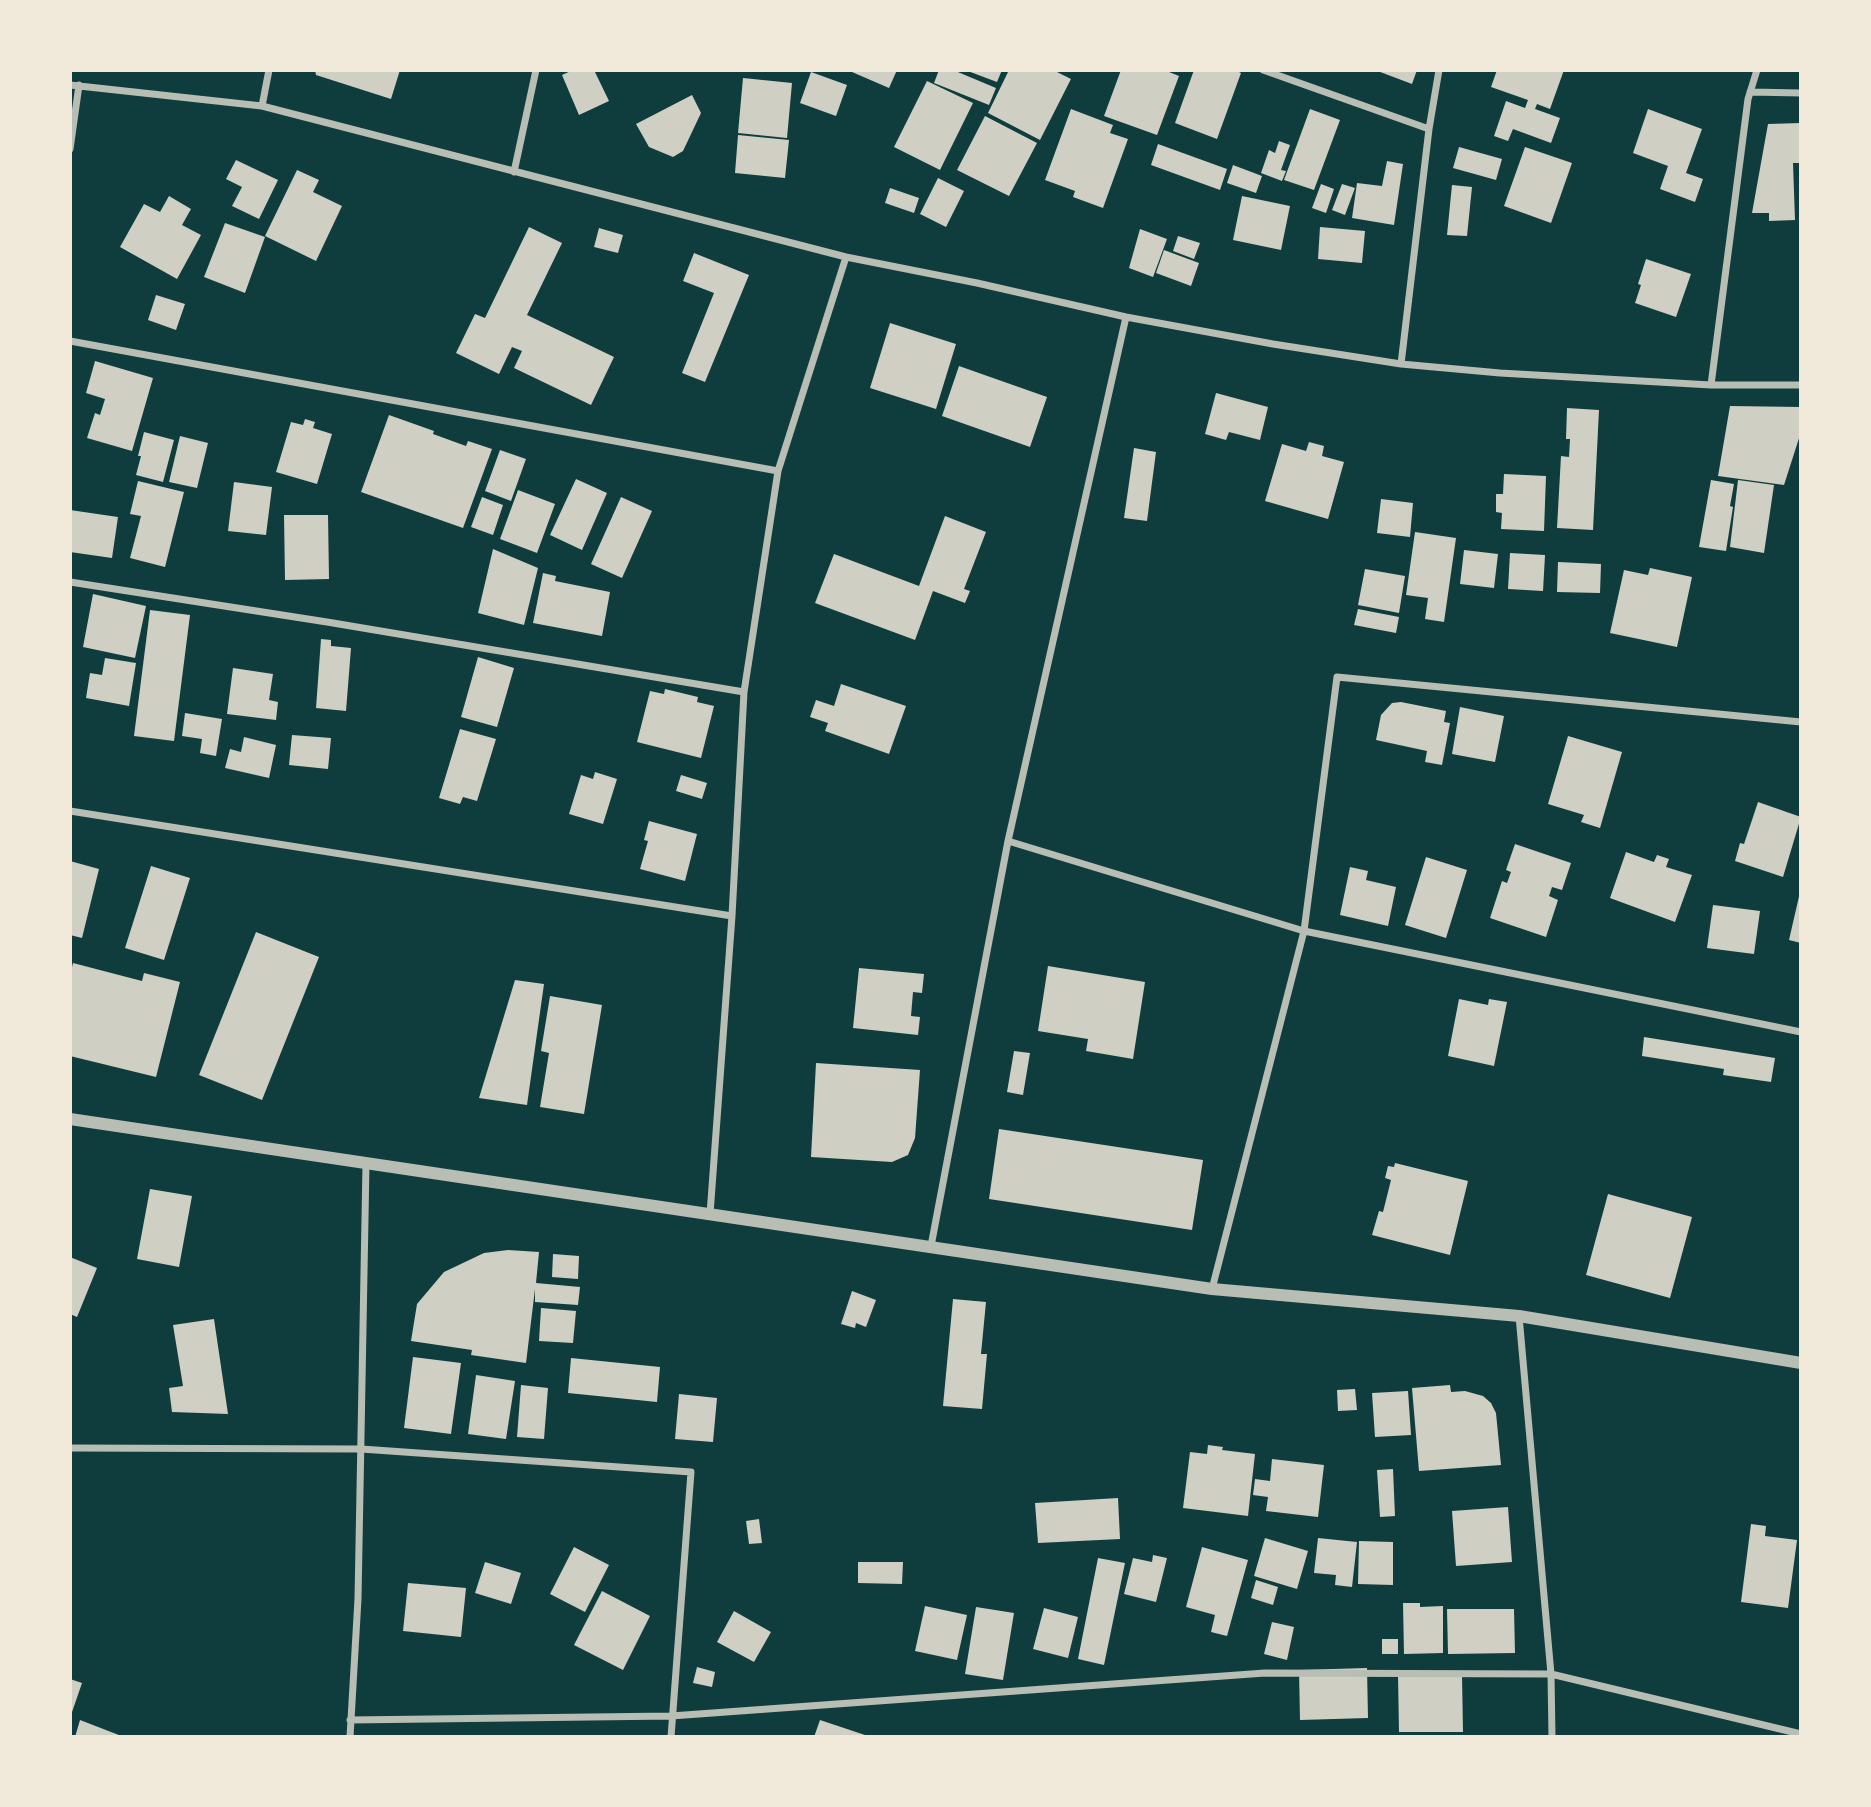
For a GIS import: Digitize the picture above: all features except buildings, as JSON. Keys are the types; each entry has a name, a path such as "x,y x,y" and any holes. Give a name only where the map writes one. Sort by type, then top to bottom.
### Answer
{"street":[{"path":"262,106 269,70"},
{"path":"514,172 536,70"},
{"path":"1263,70 1429,129"},
{"path":"1401,364 1438,70"},
{"path":"1711,385 1750,92 1756,70"},
{"path":"70,83 262,106 846,257 1126,317 1273,344 1401,364 1500,373 1711,385 1801,385"},
{"path":"70,149 81,85"},
{"path":"1750,92 1801,93"},
{"path":"710,1214 732,916 744,692 778,471 846,257"},
{"path":"931,1246 1008,841 1126,317"},
{"path":"70,341 778,471"},
{"path":"70,582 744,692"},
{"path":"1212,1289 1304,931 1337,677 1801,722"},
{"path":"70,811 732,916"},
{"path":"1008,841 1304,931 1801,1032"},
{"path":"70,1119 1212,1289 1519,1316 1801,1363"},
{"path":"350,1737 358,1599 366,1164"},
{"path":"1519,1316 1551,1674 1552,1737"},
{"path":"70,1448 361,1449 691,1472 670,1737"},
{"path":"351,1720 671,1716 1265,1673 1551,1674 1801,1734"}]}
